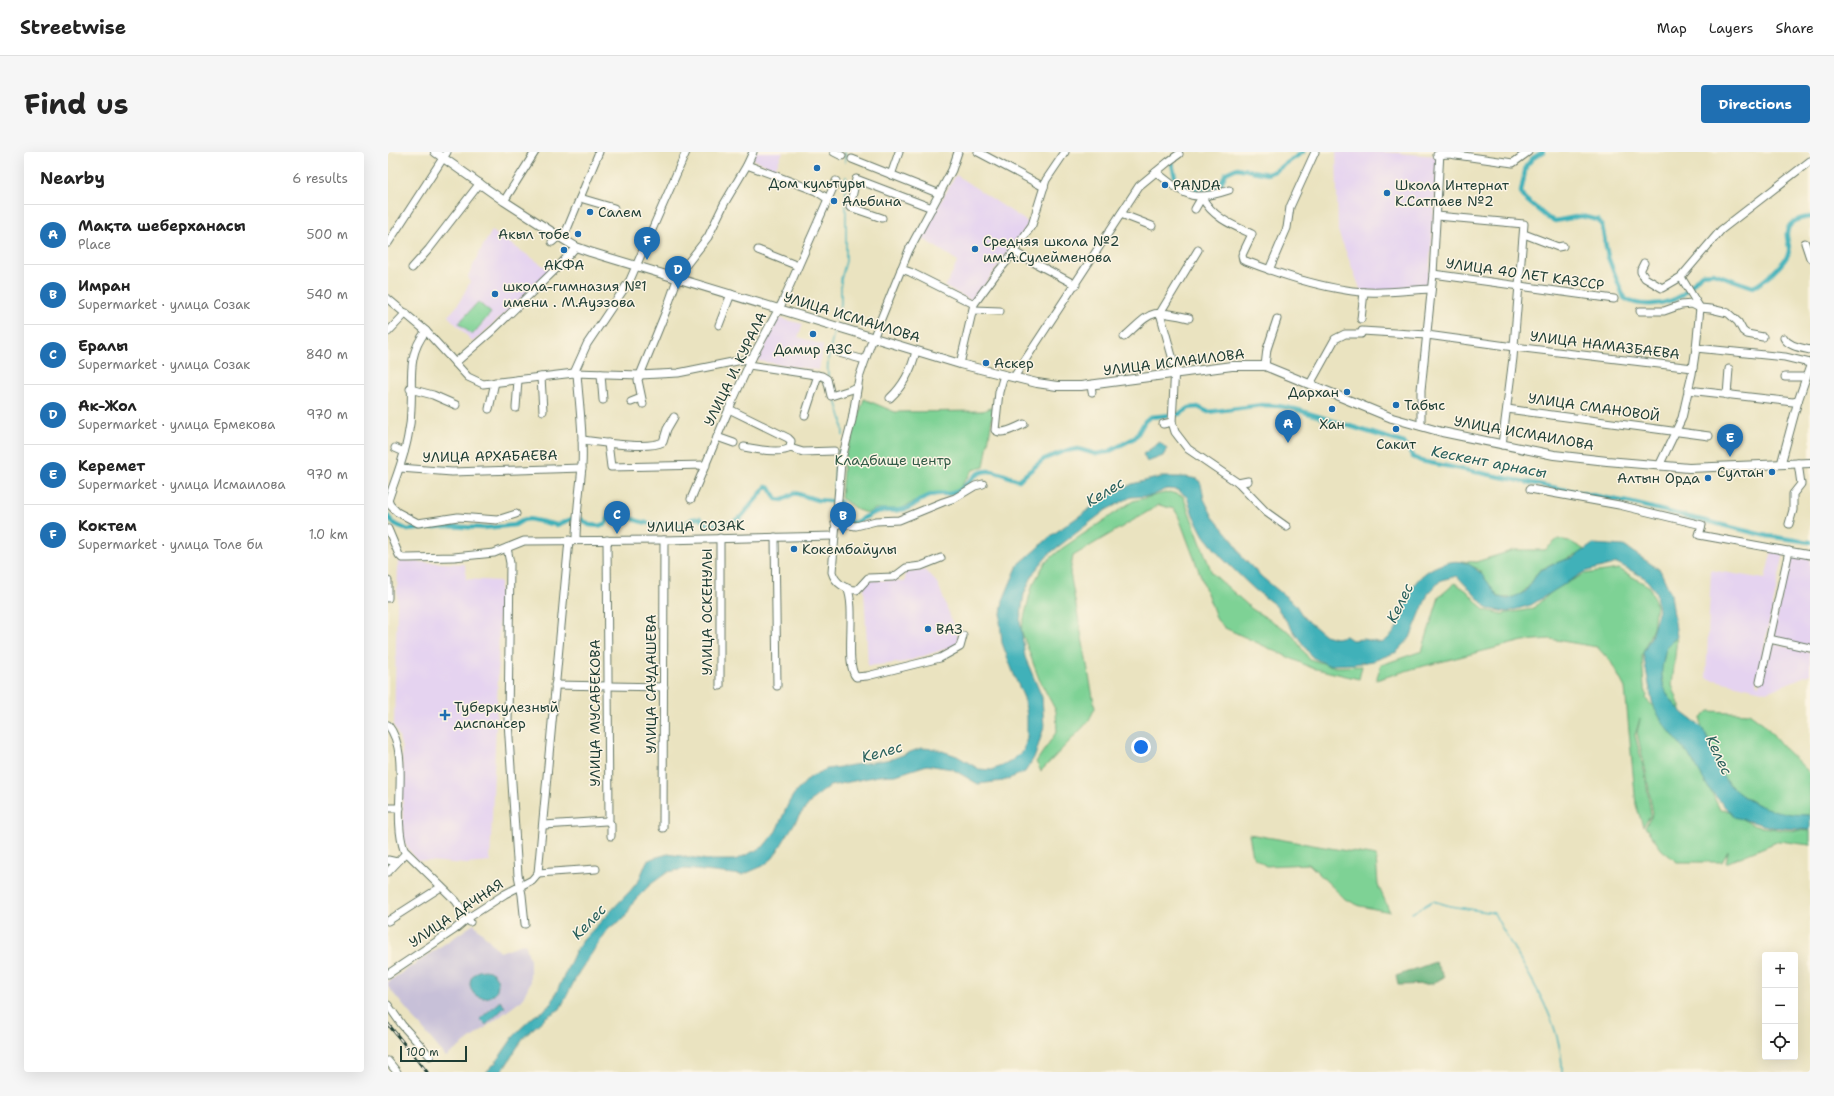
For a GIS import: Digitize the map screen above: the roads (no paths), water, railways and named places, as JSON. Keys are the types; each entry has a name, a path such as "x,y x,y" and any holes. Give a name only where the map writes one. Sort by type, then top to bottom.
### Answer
{"main road":[{"name":"УЛИЦА ИСМАИЛОВА","path":"435,152 445,155 504,201 576,247 637,267 779,308 916,351 1004,375 1057,386 1092,388 1173,374 1232,366 1264,366 1368,409 1420,426 1502,445 1554,455 1689,468 1810,463"}],"street":[{"path":"504,201 535,152"},
{"path":"552,242 561,237 580,198 599,152"},
{"path":"596,868 538,873 544,825 555,686 582,468 582,411 576,373 587,344 630,280 637,267 686,152"},
{"path":"631,402 642,401 637,382 666,311 677,278 708,236 724,204 748,165 753,152"},
{"path":"835,152 842,156"},
{"path":"891,175 898,152"},
{"path":"941,558 921,566 906,568 894,577 868,578 857,590 847,588 835,580 832,572 841,462 865,360 901,269 918,231 940,194 952,170 958,152"},
{"path":"978,152 1044,187"},
{"path":"960,364 974,307 1032,225 1044,187 1052,171 1065,152"},
{"path":"1168,162 1169,152"},
{"path":"1269,270 1287,228 1290,207 1315,152"},
{"path":"1420,426 1421,390 1432,289 1437,216 1439,153 1513,163 1528,152"},
{"path":"1014,377 1076,285 1139,186 1180,154"},
{"path":"388,243 445,155"},
{"path":"852,159 940,194"},
{"path":"1644,263 1641,269 1642,275 1662,288 1681,277 1721,230 1810,161"},
{"path":"748,165 816,191 828,199"},
{"path":"1156,172 1181,191 1202,197 1229,190"},
{"path":"882,218 850,207 856,179 932,208"},
{"name":"УЛИЦА И. КУРАЛА","path":"691,499 752,358 779,308 836,181"},
{"path":"412,268 429,250 480,183"},
{"path":"1202,197 1206,204 1220,218 1252,234 1242,254 1243,260 1269,270 1346,291 1364,292 1432,289"},
{"path":"1195,209 1202,197"},
{"path":"580,198 614,208"},
{"path":"1121,214 1152,226"},
{"name":"УЛИЦА НАМАЗБАЕВА","path":"1437,216 1524,224 1514,347 1502,445"},
{"path":"1524,234 1558,247 1563,246"},
{"path":"1805,243 1810,258"},
{"path":"455,363 493,330 560,265 576,247"},
{"path":"758,250 798,266"},
{"path":"1198,250 1160,313 1175,366 1173,374 1172,422 1175,432 1188,449 1238,483 1266,512 1286,527"},
{"path":"1014,252 1076,285"},
{"path":"901,269 910,272 974,307 1000,312"},
{"name":"УЛИЦА 40 ЛЕТ КАЗССР","path":"1433,274 1614,299"},
{"path":"1658,466 1677,432 1682,418 1696,348 1700,308 1681,277"},
{"path":"1360,319 1364,292"},
{"path":"719,325 732,294"},
{"path":"388,299 426,331 472,380 486,384 576,373 640,375 678,373 752,358"},
{"path":"1640,311 1664,312 1689,303 1700,308 1728,313 1738,322 1742,331 1747,334 1763,337"},
{"path":"388,332 406,313"},
{"path":"1124,337 1147,316 1160,313 1189,318"},
{"path":"1264,366 1267,349 1277,319"},
{"path":"426,331 419,339 415,351 410,374 411,408 404,452 388,501 397,512 418,523 458,517 497,520 516,514"},
{"name":"УЛИЦА НАМАЗБАЕВА","path":"1310,384 1335,339 1345,334 1362,334 1362,331 1427,335 1693,368"},
{"path":"1784,338 1785,342 1810,350"},
{"path":"469,350 474,341"},
{"path":"1696,348 1784,357 1810,363"},
{"path":"890,398 902,384 911,366 916,351"},
{"path":"839,353 865,360"},
{"path":"749,365 822,376 827,379 831,396 858,386"},
{"path":"1781,464 1798,401 1810,366"},
{"path":"1727,395 1729,369"},
{"path":"601,374 603,400"},
{"path":"805,415 818,375"},
{"path":"1004,375 995,408 996,431 1003,432 1024,424"},
{"path":"1785,376 1806,377"},
{"path":"541,377 543,411"},
{"path":"516,408 518,380"},
{"path":"490,409 495,382"},
{"path":"410,389 433,395 456,405"},
{"path":"1688,390 1798,401"},
{"path":"729,409 788,438 791,441 790,448"},
{"name":"УЛИЦА СМАНОВОЙ","path":"1507,409 1709,436"},
{"path":"582,440 644,445 661,444 663,442 665,427 674,416"},
{"path":"1163,424 1172,422"},
{"path":"717,437 734,443"},
{"path":"608,443 611,467 706,465"},
{"path":"744,447 785,451 790,448 804,452 834,451"},
{"path":"395,448 404,452"},
{"path":"1789,524 1793,510 1793,494 1800,484 1798,464"},
{"name":"УЛИЦА АРХАБАЕВА","path":"400,468 452,472 582,468"},
{"path":"1238,483 1248,481"},
{"path":"835,523 856,526 876,521 899,520 955,498 975,486 983,484"},
{"path":"1530,489 1618,505 1702,525 1699,535 1810,555"},
{"name":"УЛИЦА СОЗАК","path":"388,529 402,560 494,553 524,541 664,540 834,536"},
{"path":"775,537 778,686"},
{"name":"УЛИЦА ОСКЕНУЛЫ","path":"720,538 720,686"},
{"name":"УЛИЦА МУСАБЕКОВА","path":"607,540 608,820 611,825 611,836"},
{"name":"УЛИЦА САУДАШЕВА","path":"663,828 664,540"},
{"path":"507,548 510,570 508,722 520,887 525,924"},
{"path":"1760,682 1789,551"},
{"path":"388,583 388,598"},
{"path":"847,588 849,593 852,620 850,638 853,672 856,677 867,676 940,658 960,647 963,636"},
{"path":"1769,640 1810,648"},
{"path":"555,686 664,687"},
{"path":"388,725 397,739 399,749 402,845 406,853 456,901 469,920"},
{"path":"388,808 400,808"},
{"path":"544,825 608,820"},
{"path":"388,872 406,853"},
{"path":"388,860 397,862"},
{"name":"УЛИЦА ДАЧНАЯ","path":"388,974 532,880 538,873"},
{"path":"388,921 441,887"},
{"path":"388,998 388,1005 402,1025 430,1056"},
{"path":"389,1065 397,1072"}],"water":[{"path":"1160,442 1167,449 1163,456 1147,462 1143,454"},
{"name":"Келес","path":"1161,477 1186,477 1198,479 1201,484 1204,499 1213,517 1234,542 1242,557 1263,578 1295,604 1304,618 1325,635 1336,638 1346,636 1352,640 1363,639 1382,643 1388,639 1397,626 1407,596 1415,583 1431,569 1446,563 1455,561 1470,565 1483,576 1498,597 1508,599 1526,591 1539,571 1561,561 1573,558 1593,544 1624,546 1660,570 1671,594 1677,637 1670,643 1665,654 1662,678 1666,692 1680,710 1702,728 1708,739 1718,768 1729,784 1738,793 1760,806 1772,810 1785,813 1810,815 1810,830 1771,827 1734,817 1709,789 1691,758 1663,723 1653,706 1643,653 1651,637 1658,613 1656,592 1645,578 1617,563 1584,572 1531,605 1507,612 1488,609 1457,576 1441,580 1428,594 1410,638 1397,652 1373,661 1354,664 1328,665 1312,657 1275,605 1254,589 1222,558 1204,536 1193,515 1187,497 1178,490 1167,489 1151,496 1131,497 1106,510 1049,554 1034,572 1024,594 1020,621 1025,657 1042,697 1044,727 1035,756 1025,772 1003,781 978,784 952,769 927,765 896,775 878,776 830,786 813,799 799,816 773,858 763,866 742,875 685,869 668,872 651,884 634,901 624,919 609,928 579,972 560,1009 546,1017 523,1038 505,1067 500,1072 486,1072 496,1062 516,1033 533,1017 551,1004 576,950 584,939 639,880 647,861 668,854 708,860 735,860 763,847 776,831 794,794 810,777 827,769 892,759 921,748 936,749 957,756 979,769 992,770 1010,762 1024,750 1027,737 1027,716 1024,698 1002,643 1000,621 1003,600 1018,565 1052,535 1105,498 1132,484"},
{"path":"484,970 494,974 498,984 494,994 484,998 474,994 470,984 474,974"},
{"path":"500,1001 505,1007 486,1025 480,1019"}],"waterway":[{"path":"845,152 845,162"},
{"path":"1172,164 1178,184 1189,190 1212,188 1221,183 1226,173 1237,168 1267,174 1275,171 1303,152"},
{"path":"1543,152 1533,158 1526,166 1521,192 1524,198 1548,218 1555,221 1581,216 1598,220 1602,226 1608,257 1624,298 1637,303 1661,303 1676,298 1685,293 1702,274 1713,273 1753,287 1774,272 1788,255 1789,249 1787,235 1788,229 1792,223 1799,219 1810,217"},
{"path":"836,320 841,304 841,279 846,261 846,177"},
{"path":"828,376 828,358 834,331"},
{"path":"835,397 842,420 843,436"},
{"name":"Кескент арнасы","path":"1174,414 1180,414 1189,408 1198,407 1208,412 1262,405 1295,409 1404,443 1413,457 1421,461 1632,503 1767,536 1810,542"},
{"name":"Кескент арнасы","path":"388,516 393,523 408,530 445,526 483,528 506,526 515,525 523,520 529,519 557,525 574,518 581,519 589,525 599,526 606,523 612,512 617,511 632,519 656,524 681,527 692,519 700,518 708,525 733,522 741,517 766,487 770,488 776,499 782,500 795,493 817,500 840,502 841,512 847,520 853,523 877,512 908,508 935,494 950,494 956,492 982,472 996,472 1019,480 1044,459 1065,451 1078,449 1096,454 1108,452 1136,437 1145,421 1150,417 1171,415"},
{"path":"834,501 835,468 840,449"},
{"path":"1412,913 1433,901 1450,906 1494,913 1547,1010 1555,1031 1560,1051 1562,1072"}],"railway":[{"path":"388,1024 427,1072"}],"place":[{"name":"Дом культуры","path":"817,168"},
{"name":"PANDA","path":"1165,185"},
{"name":"Школа Интернат К.Сатпаев №2","path":"1387,193"},
{"name":"Альбина","path":"834,201"},
{"name":"Салем","path":"590,212"},
{"name":"Акыл тобе","path":"578,234"},
{"name":"Средняя школа №2 им.А.Сулейменова","path":"975,249"},
{"name":"АКФА","path":"564,250"},
{"name":"Коктем","path":"647,260"},
{"name":"Ак-Жол","path":"678,289"},
{"name":"школа-гимназия №1 имени . М.Ауэзова","path":"495,294"},
{"name":"Дамир АЗС","path":"813,334"},
{"name":"Аскер","path":"986,363"},
{"name":"Дархан","path":"1347,392"},
{"name":"Табыс","path":"1396,405"},
{"name":"Хан","path":"1332,409"},
{"name":"Сакит","path":"1396,429"},
{"name":"Мақта шеберханасы","path":"1288,443"},
{"name":"Керемет","path":"1730,457"},
{"name":"Султан","path":"1772,472"},
{"name":"Алтын Орда","path":"1708,478"},
{"name":"Ералы","path":"617,534"},
{"name":"Имран","path":"843,535"},
{"name":"Кокембайулы","path":"794,549"},
{"name":"ВАЗ","path":"928,629"},
{"name":"Туберкулезный диспансер","path":"445,715"}],"park label":[{"name":"Кладбище центр","path":"893,460"}]}
